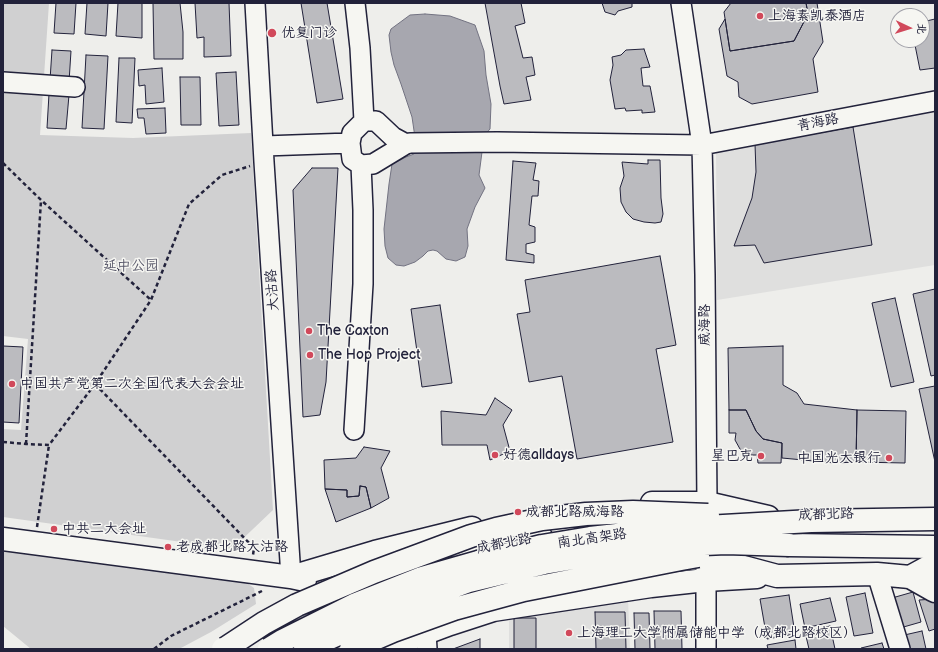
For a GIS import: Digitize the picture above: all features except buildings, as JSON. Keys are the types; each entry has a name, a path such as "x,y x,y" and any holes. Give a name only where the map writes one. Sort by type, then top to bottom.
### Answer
{"main road":[{"path":"291,577 375,552 457,531 584,506 645,503 706,512"},
{"path":"584,506 652,523"},
{"name":"成都北路","path":"221,649 235,632 295,604 427,561 493,546 584,529 652,523 706,512 768,517 935,511"},
{"path":"221,649 297,604 374,572 471,536 524,523 564,516 633,512 688,513 811,521"},
{"name":"南北高架路","path":"269,649 354,605 422,578 542,546 590,538 671,529 811,521 935,519"},
{"path":"427,561 457,531"},
{"path":"3,539 291,577 344,588"},
{"name":"南北高架路","path":"305,649 402,606 469,581 544,563 638,547 726,543 935,547"},
{"path":"351,649 393,631 454,609 524,590 681,559 789,545"},
{"path":"318,649 352,633 444,600 491,586 543,576 706,557 777,576"},
{"path":"910,577 932,565 935,565"},
{"path":"383,649 426,641 450,624 493,610 651,586 706,580 777,576 877,574 910,577 935,577"},
{"path":"910,577 935,591"},
{"path":"444,600 480,615"}],"street":[{"name":"大沽路","path":"255,3 291,577"},
{"path":"355,3 360,48 364,121"},
{"name":"威海路","path":"681,3 702,145 705,275 706,649"},
{"path":"3,82 75,87"},
{"name":"青海路","path":"408,143 497,142 702,145 935,101"},
{"path":"364,121 376,121 394,137 408,143 373,164 361,165 352,159 350,144 352,133 364,121"},
{"path":"264,154 350,144"},
{"path":"354,430 363,284 361,165"},
{"path":"877,574 900,649"},
{"path":"295,604 296,649"}],"path":[{"path":"30,527 37,528 49,445 95,384 151,300 189,204 222,175 264,154"},
{"path":"3,164 151,300"},
{"path":"26,444 41,200"},
{"path":"95,384 254,548 252,572"},
{"path":"3,442 49,445"},
{"path":"154,649 171,636 263,591"}],"shaded area":[{"path":"425,14 450,16 475,25 484,51 491,104 490,129 482,138 479,175 485,188 475,207 467,229 468,246 465,257 456,261 446,259 437,251 433,250 428,251 415,262 404,266 396,265 388,258 385,246 384,229 389,184 392,164 414,154 417,151 412,117 394,65 389,35 391,29 410,15"},
{"path":"935,110 935,265 717,300 716,151"},
{"name":"上海理工大学附属储能中学（成都北路校区）","path":"628,599 630,649 509,649 509,617"}],"green space":[{"name":"延中公园","path":"3,3 49,3 40,135 133,138 251,133 273,510 232,549 3,517 3,429 21,430 28,339 3,336"},
{"path":"3,551 244,581 254,588 256,604 211,632 179,649 31,649 3,626"}],"place":[{"name":"上海素凯泰酒店","path":"760,16"},
{"name":"优复门诊","path":"272,33"},
{"name":"The Caxton","path":"309,331"},
{"name":"The Hop Project","path":"310,355"},
{"name":"中国共产党第二次全国代表大会会址","path":"12,384"},
{"name":"好德alldays","path":"495,455"},
{"name":"星巴克","path":"761,456"},
{"name":"中国光大银行","path":"889,458"},
{"name":"成都北路威海路","path":"518,512"},
{"name":"中共二大会址","path":"54,529"},
{"name":"老成都北路大沽路","path":"168,547"},
{"name":"上海理工大学附属储能中学（成都北路校区）","path":"569,633"}]}
